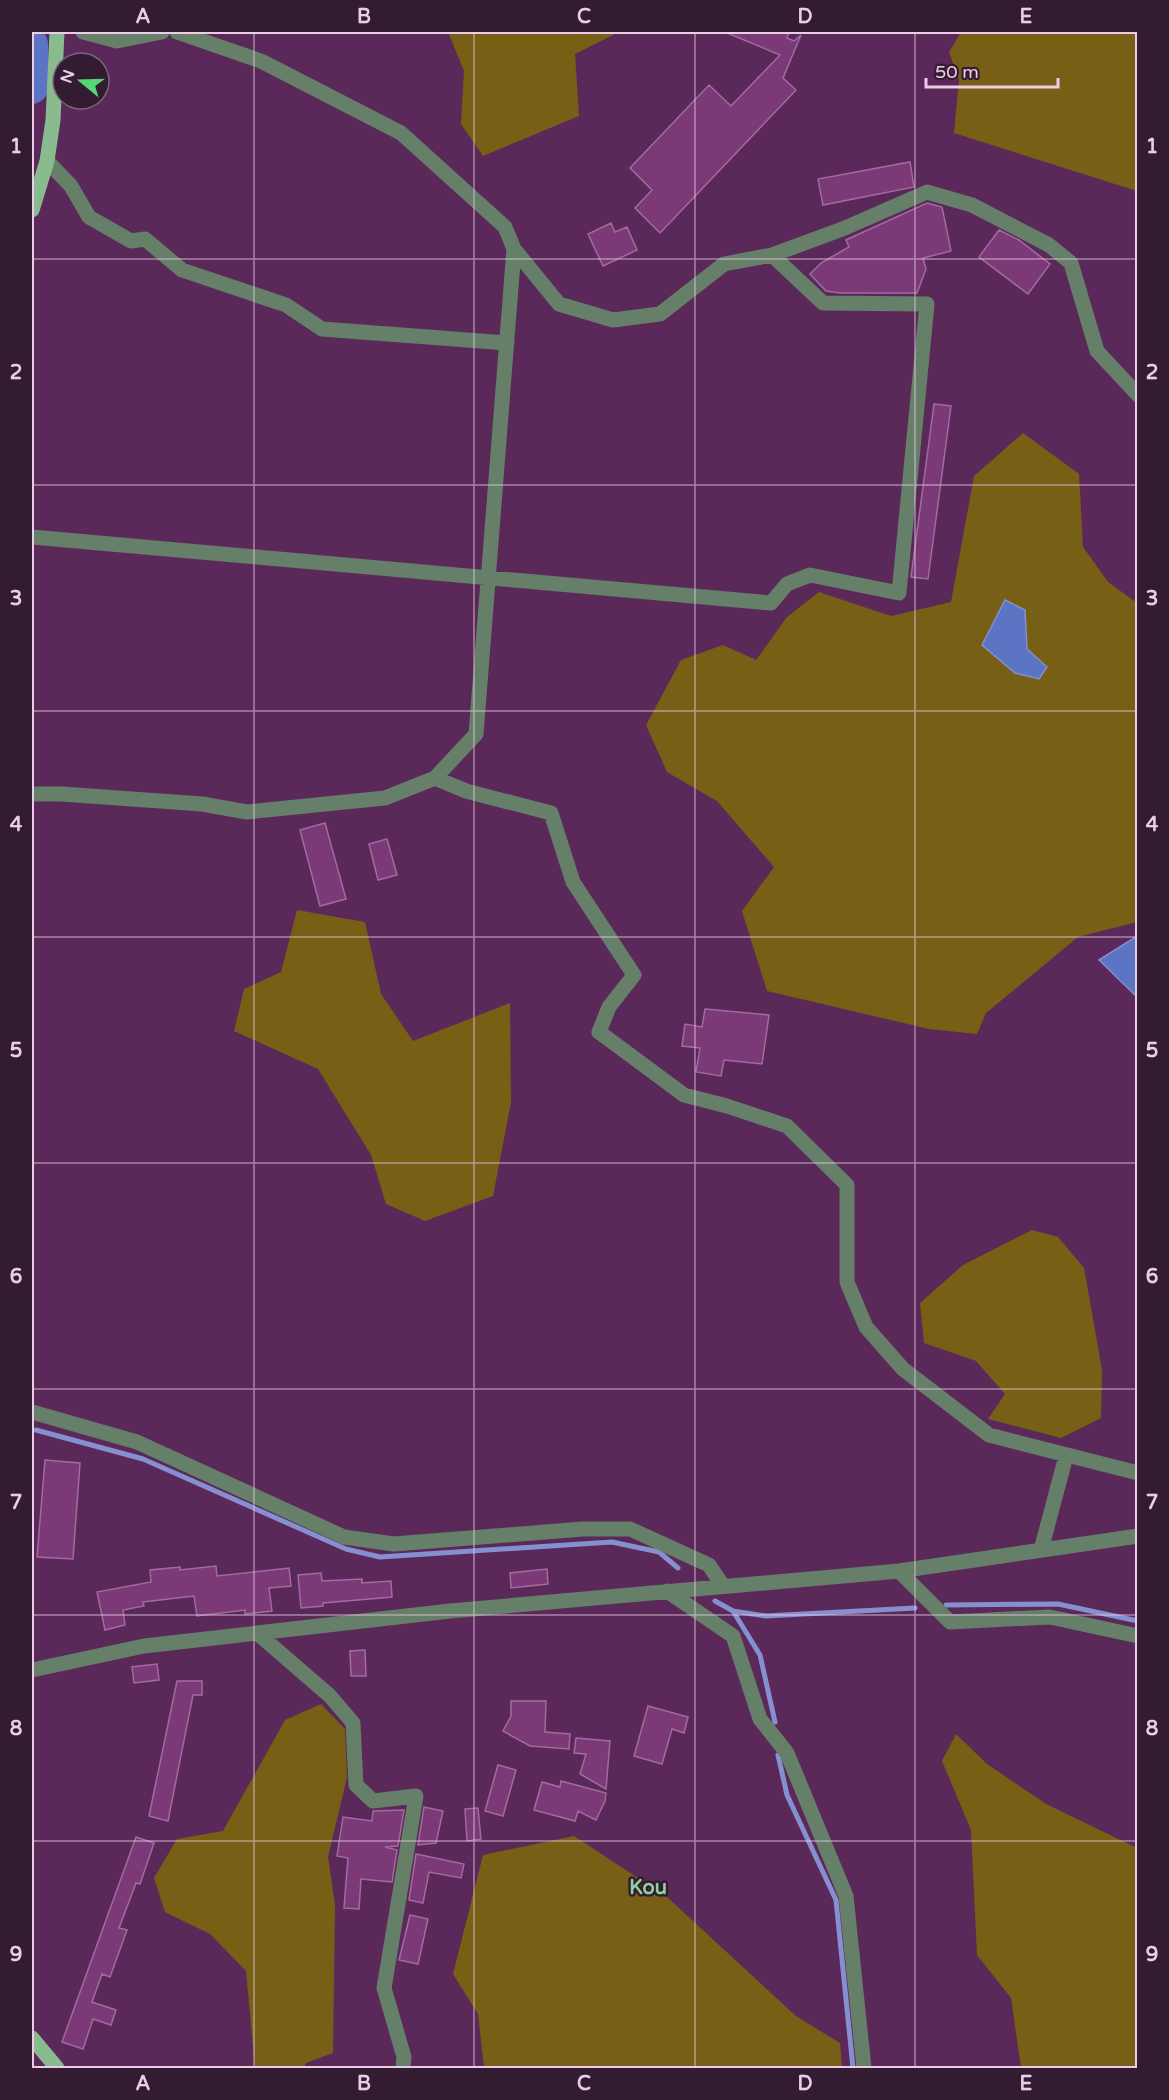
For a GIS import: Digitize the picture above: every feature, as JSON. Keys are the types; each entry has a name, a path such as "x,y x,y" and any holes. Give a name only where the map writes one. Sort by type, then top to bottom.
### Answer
{"main road":[{"path":"32,210 47,161 53,120 57,32"},
{"path":"32,2038 57,2068"}],"street":[{"path":"83,32 117,41 162,32"},
{"path":"177,32 261,61 401,133 505,227 514,249 559,304 613,321 660,314 724,264 772,255 844,228 927,192 972,205 1049,245 1071,263 1097,351 1137,395"},
{"path":"47,161 71,186 89,217 131,241 145,239 182,270 286,305 322,329 507,343"},
{"path":"32,794 202,804 247,812 385,798 435,778 476,734 514,249"},
{"path":"32,537 771,603 787,584 810,575 899,593 927,304 823,303 772,255"},
{"path":"435,778 466,791 551,813 573,882 634,975 609,1007 599,1032 684,1095 727,1106 787,1126 847,1185 847,1282 866,1327 903,1368 989,1436 1137,1473"},
{"path":"32,1412 137,1442 344,1537 394,1544 583,1528 630,1528 709,1565 723,1586"},
{"path":"1041,1550 1066,1456"},
{"path":"32,1670 144,1646 450,1611 899,1572 1137,1536"},
{"path":"899,1572 950,1622 1050,1617 1137,1636"},
{"path":"667,1591 733,1636 760,1719 787,1753 846,1896 864,2068"},
{"path":"257,1633 330,1696 353,1724 356,1785 373,1801 416,1796 384,1988 404,2058 403,2068"}],"shaded area":[{"path":"448,32 619,32 575,54 579,116 483,156 461,124 464,71"},
{"path":"961,32 1137,32 1137,191 954,133 959,80 949,52"},
{"path":"1023,433 1079,474 1083,547 1108,582 1137,603 1137,922 1078,937 986,1013 977,1034 929,1029 767,991 742,911 774,867 717,801 667,772 646,725 681,660 723,645 756,660 787,617 819,592 891,616 951,602 974,476"},
{"path":"297,910 365,922 381,994 413,1041 510,1003 511,1102 493,1196 425,1221 386,1204 371,1155 318,1069 234,1031 244,989 281,972"},
{"path":"1032,1230 1058,1237 1084,1268 1102,1370 1101,1418 1061,1438 988,1419 1005,1394 976,1361 924,1343 920,1303 963,1265"},
{"path":"321,1704 345,1729 347,1777 328,1857 335,1905 333,2053 306,2063 304,2068 255,2068 246,1971 210,1934 165,1912 154,1878 177,1839 223,1831 285,1720"},
{"path":"956,1734 987,1764 1046,1804 1137,1848 1137,2068 1021,2068 1011,1998 977,1955 971,1830 942,1761"},
{"path":"574,1836 667,1897 796,2016 840,2043 842,2068 484,2068 478,2014 453,1974 483,1855"}],"water":[{"path":"1005,600 1025,610 1027,649 1047,667 1039,679 1015,673 982,645"},
{"path":"1137,936 1137,997 1099,960"}],"building":[{"path":"725,32 789,32 787,38 794,41 801,35 783,78 796,90 660,233 635,208 652,190 630,168 709,85 731,106 780,55"},
{"path":"910,162 914,187 823,205 818,179"},
{"path":"927,203 942,207 951,251 923,258 926,269 917,293 826,291 810,274 821,263 849,247 846,240"},
{"path":"611,223 615,232 627,227 637,250 603,266 588,234"},
{"path":"999,230 1019,240 1050,264 1028,294 979,257"},
{"path":"934,404 951,406 928,579 911,577"},
{"path":"325,823 346,899 320,906 300,830"},
{"path":"387,839 397,875 378,880 369,844"},
{"path":"705,1009 769,1015 762,1064 724,1060 721,1076 696,1072 700,1048 682,1046 685,1024 702,1027"},
{"path":"45,1460 80,1463 73,1559 37,1557"},
{"path":"216,1566 217,1576 289,1568 291,1586 269,1588 272,1611 245,1614 245,1610 197,1616 194,1596 143,1602 144,1606 123,1610 125,1625 105,1630 97,1592 151,1582 150,1570 180,1567 180,1570"},
{"path":"547,1569 548,1584 511,1588 510,1573"},
{"path":"321,1573 322,1581 362,1579 362,1583 391,1581 392,1597 323,1603 323,1606 301,1608 298,1575"},
{"path":"365,1650 366,1676 351,1676 350,1651"},
{"path":"157,1664 159,1680 134,1683 132,1667"},
{"path":"177,1681 202,1681 202,1695 193,1695 168,1821 149,1816"},
{"path":"511,1701 546,1701 545,1732 570,1734 569,1749 530,1746 503,1731 511,1716"},
{"path":"648,1706 688,1717 684,1733 672,1729 662,1764 634,1756"},
{"path":"576,1738 610,1741 606,1789 580,1774 586,1754 574,1753"},
{"path":"498,1765 516,1770 503,1816 485,1811"},
{"path":"561,1781 606,1793 605,1801 596,1820 578,1811 575,1821 534,1810 542,1782 560,1787"},
{"path":"424,1807 443,1811 436,1843 418,1845"},
{"path":"478,1808 481,1839 467,1841 465,1809"},
{"path":"404,1810 398,1846 385,1847 397,1850 392,1882 361,1879 359,1909 344,1908 348,1858 337,1856 343,1817 372,1821 373,1811"},
{"path":"136,1837 154,1843 140,1884 136,1883 119,1928 127,1930 110,1977 102,1974 92,2002 116,2010 111,2025 93,2019 83,2049 62,2042"},
{"path":"416,1854 464,1864 461,1878 429,1872 423,1903 409,1900"},
{"path":"410,1915 428,1919 418,1964 399,1960"}],"waterway":[{"path":"32,44 32,88"},
{"path":"36,1430 143,1459 346,1549 380,1557 612,1542 659,1552 678,1568"},
{"path":"715,1601 733,1611 766,1616 915,1608"},
{"path":"946,1605 1058,1604 1138,1621"},
{"path":"733,1611 760,1655 775,1722"},
{"path":"778,1755 787,1795 836,1900 853,2068"}],"district":[{"name":"Kou","path":"648,1887"}]}
